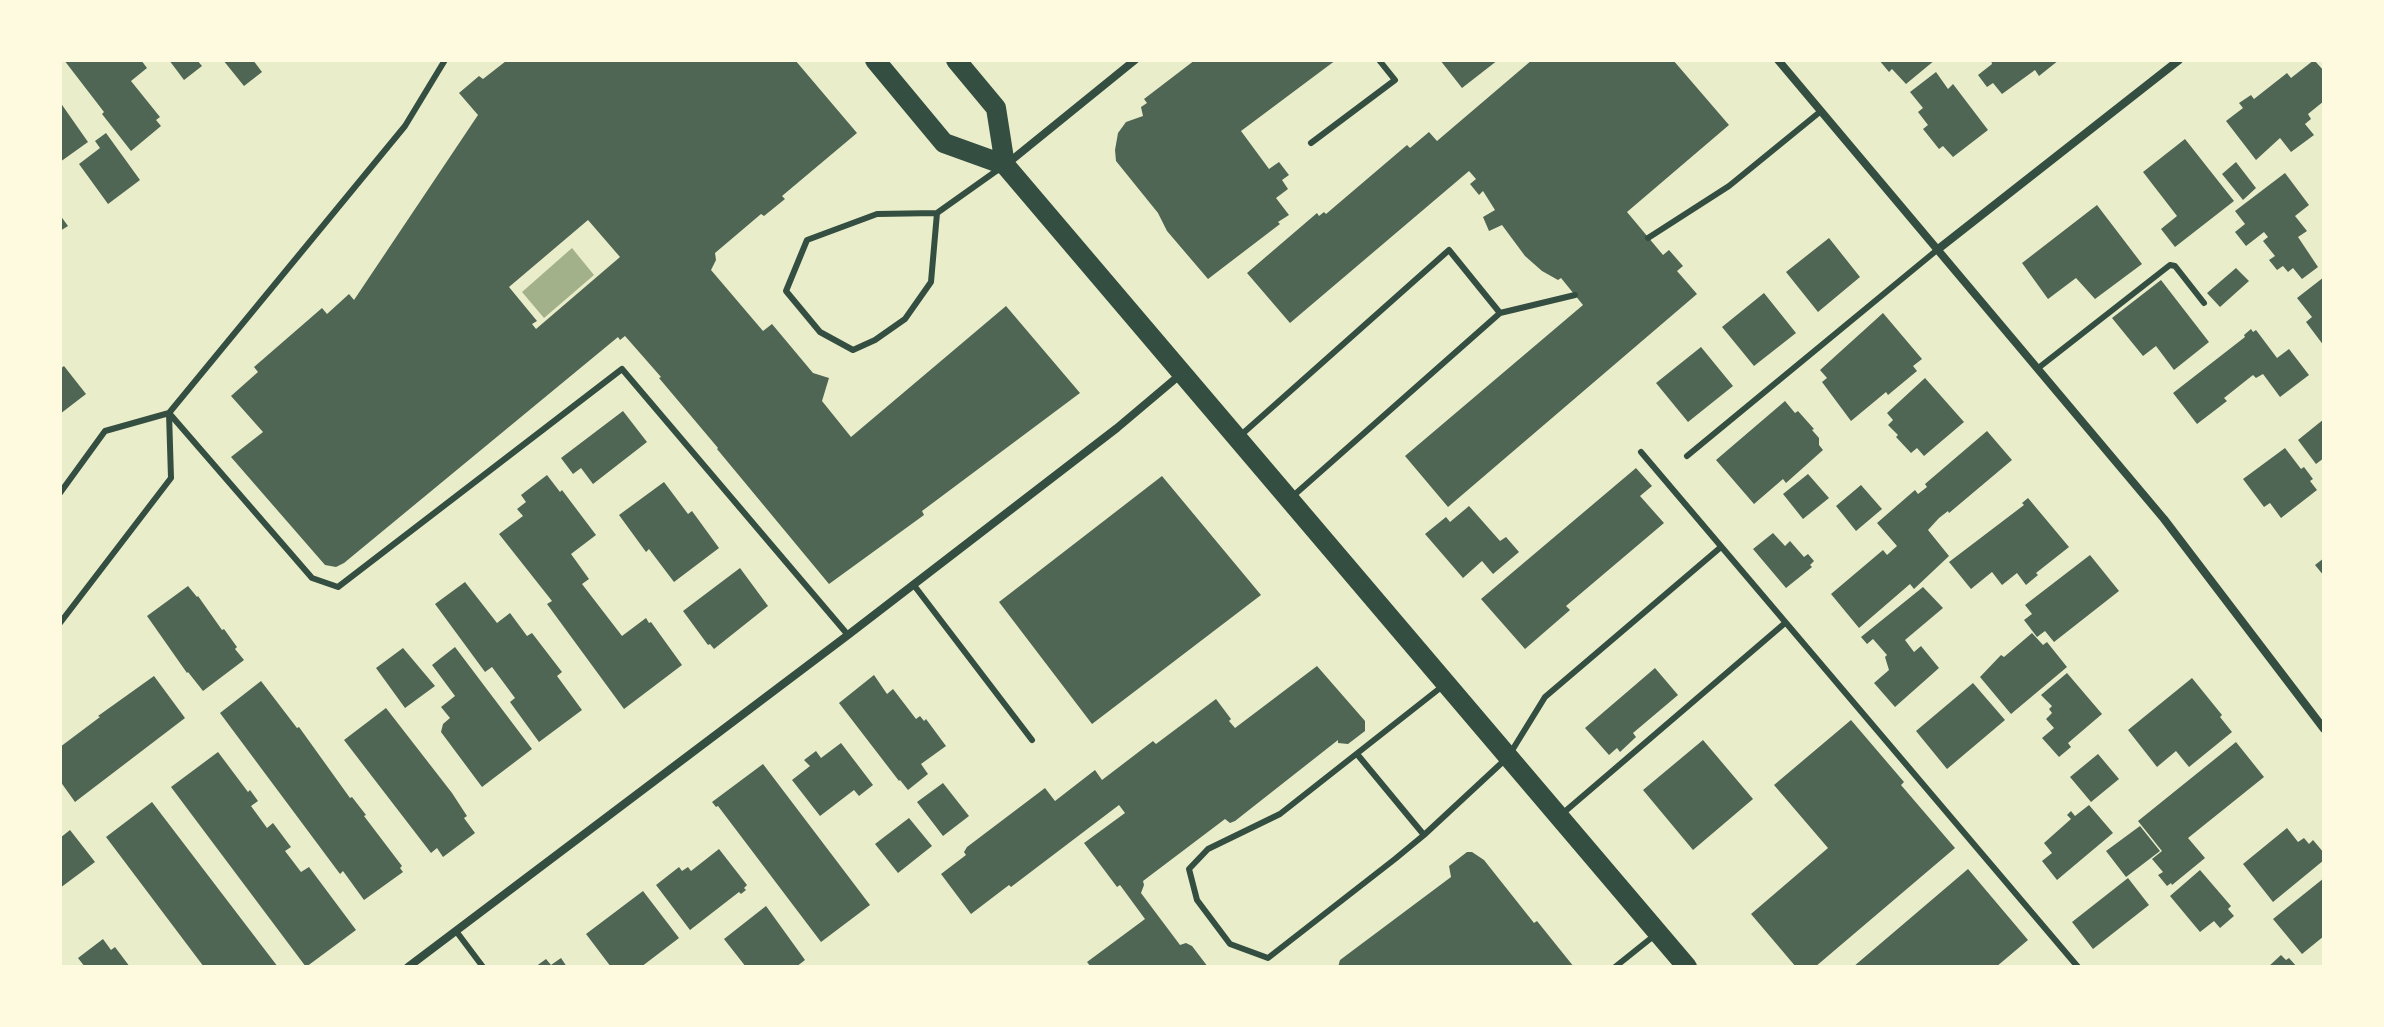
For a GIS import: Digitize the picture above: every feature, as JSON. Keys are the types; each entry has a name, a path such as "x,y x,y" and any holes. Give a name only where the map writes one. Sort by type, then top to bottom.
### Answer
{"main road":[{"path":"875,60 944,143 1005,165 1687,967"},
{"path":"956,60 996,108 1005,165"}],"street":[{"path":"1005,165 1135,60"},
{"path":"1778,60 2164,519 2324,729"},
{"path":"1937,250 2179,60"},
{"path":"408,967 848,635 1117,428 1183,372"}],"lane":[{"path":"60,493 105,431 169,413 405,126 445,60"},
{"path":"1311,143 1395,80 1379,60"},
{"path":"1648,238 1729,186 1821,111"},
{"path":"937,213 931,282 905,319 875,340 853,350 820,332 786,291 807,240 877,214 937,213 1005,165"},
{"path":"1238,438 1449,250 1500,313"},
{"path":"1687,456 1937,250"},
{"path":"2037,369 2170,265 2175,266 2204,303"},
{"path":"1290,498 1500,313 1575,295"},
{"path":"169,413 312,578 338,587 622,369 848,635"},
{"path":"60,623 171,478 169,413"},
{"path":"1641,452 2078,967"},
{"path":"1447,683 1280,814 1208,849 1189,869 1197,900 1230,944 1268,958 1424,835 1508,757 1545,697 1721,547"},
{"path":"913,584 1032,740"},
{"path":"1559,817 1785,623"},
{"path":"1357,754 1424,835"},
{"path":"456,931 483,967"},
{"path":"1615,967 1658,933"}],"shaded area":[{"path":"572,248 594,275 544,318 522,292"}],"building":[{"path":"64,60 141,60 147,68 131,81 160,117 156,120 161,126 131,151"},
{"path":"169,60 197,60 202,66 184,80"},
{"path":"223,60 253,60 262,72 244,86"},
{"path":"795,60 857,133 782,196 785,199 764,216 761,214 715,253 716,260 711,270 763,331 772,324 813,373 829,378 822,401 851,437 1006,306 1080,393 922,511 924,515 829,584 661,377 625,336 620,340 618,337 344,563 336,567 325,565 231,457 263,432 231,396 258,372 254,367 322,308 327,314 349,294 354,300 478,115 459,93 479,76 483,79 506,61","holes":["588,220 620,257 536,329 532,324 537,321 509,287"]},
{"path":"1195,60 1336,60 1241,131 1269,169 1279,162 1289,175 1282,180 1288,189 1276,198 1289,215 1208,279 1167,231 1158,213 1116,161 1115,150 1118,133 1126,122 1143,116 1141,107 1147,103 1144,99"},
{"path":"1440,60 1498,60 1462,88"},
{"path":"1532,60 1673,60 1729,125 1627,212 1663,255 1669,250 1683,266 1677,271 1697,294 1448,507 1405,456 1583,305 1561,278 1558,280 1542,271 1525,256 1502,225 1489,231 1483,217 1495,210 1483,191 1479,195 1470,184 1476,179 1469,171 1290,323 1247,273 1317,213 1319,216 1324,212 1326,214 1407,145 1410,148 1429,132 1437,141"},
{"path":"1879,60 1935,60 1906,84"},
{"path":"1991,60 2059,60 2039,76 2035,70 2002,94 1993,83 1987,87 1978,75 1992,64"},
{"path":"2314,60 2324,71 2324,101 2308,114 2311,119 2305,124 2314,135 2291,152 2280,138 2256,160 2226,121 2243,108 2239,103 2251,95 2254,99 2287,73 2291,78"},
{"path":"1936,72 1948,89 1953,84 1988,130 1953,157 1943,146 1939,149 1923,129 1928,125 1918,112 1923,108 1910,92"},
{"path":"60,102 88,142 60,162"},
{"path":"106,133 140,180 108,204 79,164 100,148 95,141"},
{"path":"2185,139 2234,201 2175,247 2161,229 2177,216 2143,172"},
{"path":"2236,162 2256,188 2243,200 2222,174"},
{"path":"2285,173 2309,205 2295,216 2307,231 2298,237 2318,267 2302,279 2293,268 2288,272 2283,266 2277,270 2269,260 2275,256 2263,241 2268,237 2264,232 2246,246 2235,232 2245,224 2235,211"},
{"path":"2097,205 2142,264 2095,299 2076,278 2048,299 2022,263"},
{"path":"60,215 68,226 60,231"},
{"path":"1829,238 1860,277 1818,312 1786,272"},
{"path":"2236,268 2249,281 2220,307 2207,293"},
{"path":"2324,277 2324,346 2306,322 2312,317 2297,298"},
{"path":"2161,280 2209,342 2174,370 2156,346 2143,356 2112,318"},
{"path":"1764,293 1796,333 1754,366 1722,327"},
{"path":"1883,313 1922,359 1913,366 1917,371 1851,421 1822,382 1827,378 1820,370"},
{"path":"2251,329 2253,332 2256,330 2277,358 2289,349 2309,375 2280,397 2263,374 2256,378 2253,375 2224,398 2227,401 2197,424 2173,393"},
{"path":"1701,347 1733,386 1688,422 1656,383"},
{"path":"64,366 86,394 60,414 60,369"},
{"path":"1925,378 1964,422 1924,456 1917,448 1911,453 1896,437 1898,435 1888,425 1893,420 1887,413"},
{"path":"1785,401 1814,429 1823,450 1786,483 1783,479 1754,504 1716,460"},
{"path":"623,411 647,442 593,484 581,468 573,474 561,458"},
{"path":"2324,419 2324,458 2316,464 2298,440"},
{"path":"1987,431 2012,460 1928,530 1949,556 1914,589 1910,584 1859,628 1831,594 1883,550 1887,555 1897,546 1877,523 1915,490 1918,494 1927,487 1925,484"},
{"path":"2285,448 2301,469 2304,467 2317,490 2281,518 2270,503 2264,507 2243,479"},
{"path":"1636,468 1652,486 1640,496 1664,523 1566,606 1570,610 1525,649 1481,599"},
{"path":"1808,474 1829,498 1803,519 1783,494"},
{"path":"547,475 596,535 571,554 589,579 582,584 622,636 646,618 682,665 624,709 547,604 552,601 499,534 523,516 517,509 526,502 521,495"},
{"path":"1162,476 1261,595 1092,724 999,602"},
{"path":"664,482 688,514 692,511 719,548 674,582 649,549 646,552 619,515"},
{"path":"1861,485 1882,509 1856,531 1836,506"},
{"path":"2028,498 2069,547 2026,585 2017,573 2002,585 1992,572 1971,589 1949,562 2024,505 2022,503"},
{"path":"1469,506 1500,541 1506,537 1519,552 1493,574 1482,561 1463,578 1425,534 1446,517 1450,522"},
{"path":"1773,533 1785,546 1790,541 1804,557 1808,554 1814,561 1810,565 1812,567 1786,588 1753,549"},
{"path":"2090,555 2119,591 2054,642 2045,631 2037,637 2024,620 2032,614 2025,605"},
{"path":"2324,558 2324,576 2315,565"},
{"path":"740,568 768,606 714,649 683,611"},
{"path":"465,582 497,623 510,613 527,636 532,633 562,672 557,676 582,710 539,742 510,702 515,698 492,667 485,672 435,604"},
{"path":"188,586 224,629 244,660 203,691 147,616"},
{"path":"1923,587 1943,608 1905,640 1914,652 1921,646 1939,668 1895,707 1874,683 1889,670 1887,655 1873,639 1867,644 1861,637"},
{"path":"2032,633 2043,645 2047,642 2067,667 2011,714 1980,677 2001,655 2004,657"},
{"path":"455,647 532,749 482,787 441,732 443,724 450,718 441,707 455,696 432,665"},
{"path":"403,648 435,686 405,708 376,668"},
{"path":"1317,666 1365,721 1365,731 1348,744 1338,743 1338,740 1235,821 1230,823 1225,819 1143,881 1141,893 1180,945 1186,943 1192,946 1208,967 1091,967 1087,962 1145,919 1084,843 1125,813 1119,805 971,914 941,874 966,855 967,847 1045,788 1055,801 1095,770 1102,780 1216,699 1235,728"},
{"path":"1655,668 1678,695 1633,733 1636,737 1620,752 1617,748 1609,755 1585,728"},
{"path":"2067,673 2102,714 2068,743 2071,747 2059,757 2042,738 2054,728 2046,719 2052,713 2049,709 2052,706 2041,695"},
{"path":"874,675 887,694 893,689 916,719 920,716 924,721 926,719 946,746 921,764 928,774 908,790 839,703"},
{"path":"154,676 185,718 75,802 60,781 60,747"},
{"path":"2192,678 2232,732 2189,767 2176,751 2157,767 2128,730"},
{"path":"261,681 402,866 403,872 364,900 343,871 340,874 220,713"},
{"path":"1973,683 2005,720 1947,769 1916,731"},
{"path":"386,708 452,793 475,833 443,857 437,848 431,853 344,740"},
{"path":"1851,720 1955,848 1815,967 1796,967 1751,914 1828,848 1774,785"},
{"path":"1703,740 1753,799 1693,850 1643,790"},
{"path":"2236,742 2264,777 2188,838 2205,858 2167,886 2158,875 2163,872 2152,859 2162,851 2138,821"},
{"path":"841,743 873,785 859,796 854,790 820,816 792,780 810,766 804,760 816,751 821,758"},
{"path":"218,752 258,801 251,806 267,828 273,823 291,847 285,851 301,872 309,867 356,930 306,967 171,787"},
{"path":"2098,754 2119,779 2091,802 2070,777"},
{"path":"763,764 870,905 821,942 712,802"},
{"path":"943,783 969,816 943,836 917,802"},
{"path":"152,802 278,967 204,967 106,837"},
{"path":"2089,805 2113,833 2057,880 2042,861 2052,853 2044,843 2071,819 2067,815 2071,811 2075,816"},
{"path":"909,818 932,846 898,873 875,844"},
{"path":"2140,826 2160,851 2126,877 2106,851"},
{"path":"2287,828 2298,842 2304,838 2309,844 2313,840 2324,853 2324,860 2273,902 2243,864"},
{"path":"70,830 95,862 60,888 60,838"},
{"path":"719,849 747,885 746,890 741,894 739,892 690,930 656,885 679,867 682,871 688,867 691,871"},
{"path":"1467,852 1484,860 1574,967 1338,967 1340,960 1451,877 1449,866"},
{"path":"1968,869 2028,940 1996,967 1853,967"},
{"path":"2200,870 2231,906 2228,909 2234,916 2220,928 2214,921 2200,932 2170,896"},
{"path":"2128,878 2149,905 2093,949 2072,922"},
{"path":"2324,878 2324,936 2302,954 2273,919"},
{"path":"643,891 679,938 641,967 611,967 586,934"},
{"path":"766,906 805,960 796,967 746,967 724,939"},
{"path":"103,939 111,950 115,947 130,967 85,967 78,958"},
{"path":"2281,955 2286,960 2289,958 2297,967 2268,967"},
{"path":"561,958 567,967 535,967 546,959 551,965"}]}
